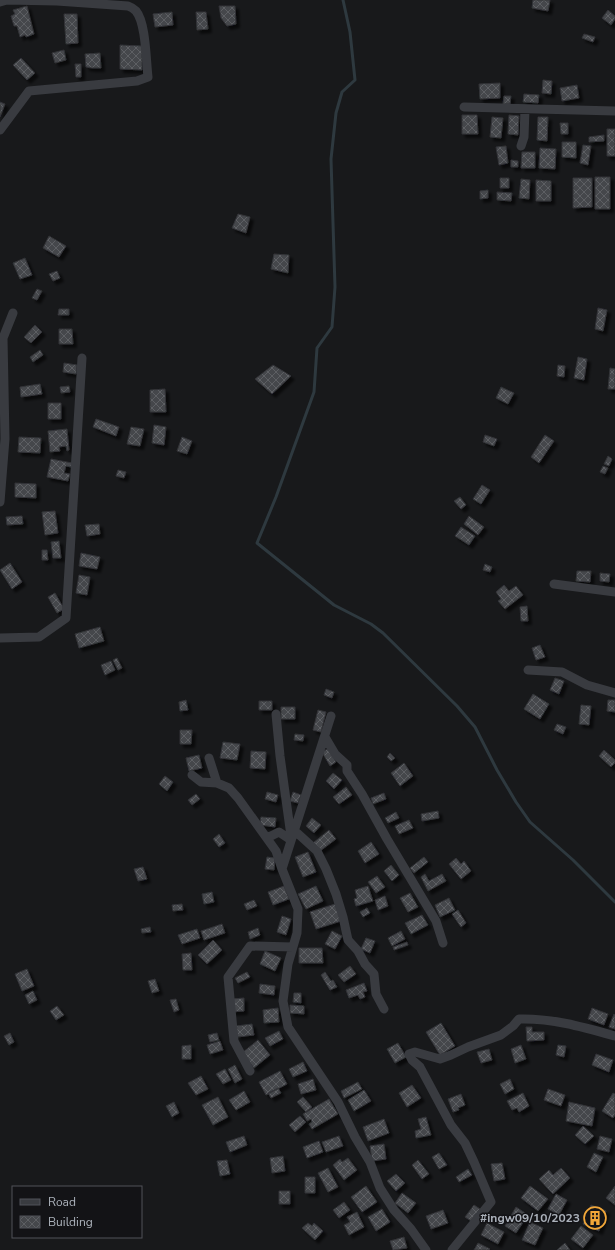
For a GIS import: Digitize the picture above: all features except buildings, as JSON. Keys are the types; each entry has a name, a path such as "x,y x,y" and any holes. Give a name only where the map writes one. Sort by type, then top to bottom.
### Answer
{"street":[{"path":"0,2 7,0 57,1 128,6 135,10 140,19 144,33 148,77 137,81 29,91 0,130"},
{"path":"464,107 615,111"},
{"path":"521,146 524,137 525,109"},
{"path":"0,502 5,439 4,338 14,313"},
{"path":"0,638 39,637 66,618 82,358"},
{"path":"554,584 615,592"},
{"path":"528,670 562,672 587,685 615,693"},
{"path":"276,714 291,840"},
{"path":"282,869 331,716"},
{"path":"325,737 335,754 347,764 347,771 436,921 443,943"},
{"path":"209,758 217,783"},
{"path":"192,775 201,782 217,783 229,788 238,798 276,851 298,909 297,933 288,964 283,1001 288,1027 338,1102 370,1162 380,1188 394,1210 411,1229 426,1250"},
{"path":"294,831 317,851 341,909 348,940 358,951 365,964 374,974 376,994 384,1009"},
{"path":"267,838 279,832 291,840"},
{"path":"250,1071 234,1041 228,977 250,946 293,947"},
{"path":"452,1250 491,1202 465,1143 451,1125 420,1068 412,1060 410,1054 415,1052 440,1059 501,1035 513,1026 519,1019 537,1018 615,1036"}],"waterway":[{"path":"343,0 350,32 355,80 342,92 336,113 331,159 335,287 332,327 317,348 314,392 276,497 257,543 334,605 371,624 383,633 457,706 475,727 497,770 530,822 573,860 615,902"}],"place":[{"name":"#ingw09/10/2023","path":"595,1218"}]}
